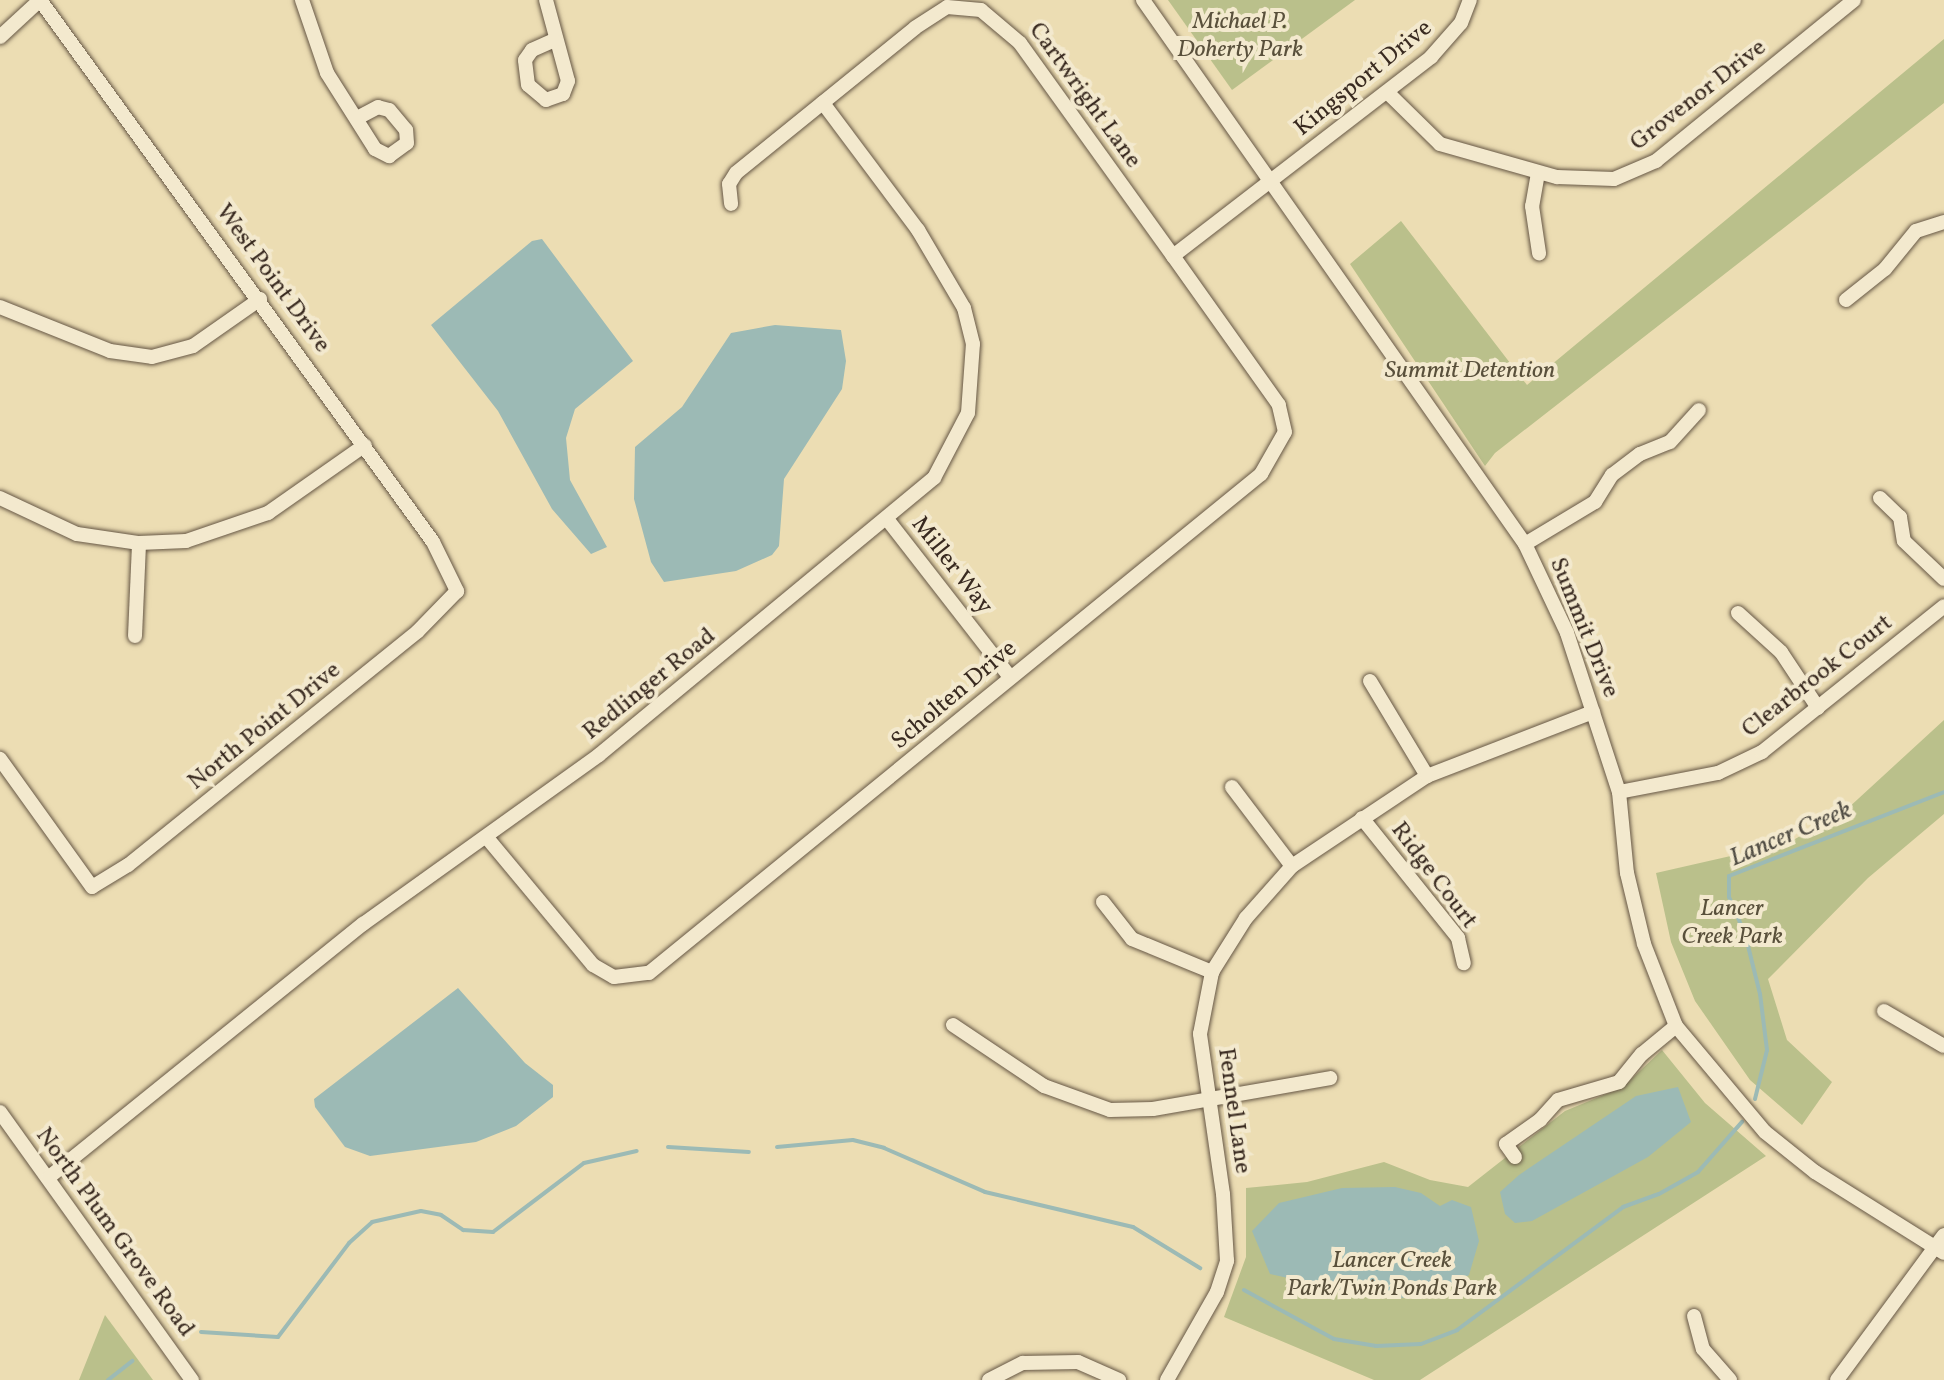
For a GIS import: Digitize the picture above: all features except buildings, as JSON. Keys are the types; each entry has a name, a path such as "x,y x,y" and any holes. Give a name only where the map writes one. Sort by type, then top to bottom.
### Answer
{"street":[{"path":"0,37 40,0"},
{"name":"West Point Drive","path":"40,0 365,445 433,542 457,591"},
{"path":"302,0 327,73 357,118"},
{"path":"546,0 554,40"},
{"name":"Summit Drive","path":"1143,0 1525,544 1567,633 1619,792 1627,873 1644,944 1676,1026 1765,1132 1815,1172 1941,1245"},
{"name":"Kingsport Drive","path":"1173,256 1387,92 1448,41 1470,0"},
{"name":"Grovenor Drive","path":"1387,92 1440,144 1538,173 1600,181 1648,166 1854,0"},
{"name":"Cartwright Lane","path":"731,204 729,184 736,173 935,13 958,5 981,10 1020,43 1173,256"},
{"name":"Redlinger Road","path":"48,1178 351,933 488,839 599,755 934,478 953,449 968,413 973,344 964,308 948,274 823,103"},
{"path":"1538,173 1532,206 1539,253"},
{"path":"1846,300 1885,269 1916,231 1944,222"},
{"name":"Scholten Drive","path":"488,839 580,953 614,977 640,977 1261,474 1276,455 1285,432 1279,405 1173,256"},
{"path":"0,307 110,351 152,357 193,346 260,299"},
{"path":"1525,544 1595,502 1612,475 1640,454 1670,442 1699,410"},
{"path":"0,498 77,534 139,543 203,538 257,518 365,445"},
{"path":"1880,498 1900,517 1904,541 1944,579"},
{"name":"Miller Way","path":"887,519 1010,677"},
{"path":"135,636 139,543"},
{"name":"North Point Drive","path":"0,759 92,887 128,865 405,642 457,591"},
{"name":"Clearbrook Court","path":"1619,792 1718,773 1762,752 1944,606"},
{"path":"1738,613 1781,652 1818,708"},
{"path":"1370,681 1427,776"},
{"name":"Fennel Lane","path":"1167,1380 1217,1292 1227,1261 1223,1194 1206,1100 1200,1034 1212,972 1246,918 1292,866 1427,776 1593,712"},
{"path":"1232,787 1292,866"},
{"name":"Ridge Court","path":"1362,818 1458,938 1464,963"},
{"path":"1103,902 1132,939 1212,972"},
{"path":"1884,1011 1944,1046"},
{"path":"953,1025 1044,1086 1110,1110 1206,1100 1330,1078"},
{"path":"1515,1157 1506,1144 1540,1120 1558,1100 1619,1082 1642,1054 1676,1026"},
{"name":"North Plum Grove Road","path":"0,1112 192,1380"},
{"path":"1837,1380 1941,1245"},
{"path":"1694,1316 1703,1349 1730,1380"},
{"path":"989,1380 1023,1363 1078,1362 1119,1380"}],"green space":[{"name":"Michael P. Doherty Park","path":"1168,0 1355,0 1232,90"},
{"name":"Summit Detention","path":"1944,39 1944,103 1495,453 1485,466 1350,264 1401,221 1527,385"},
{"name":"Lancer Creek Park","path":"1944,720 1944,814 1868,878 1768,979 1787,1040 1832,1082 1802,1125 1750,1080 1695,1001 1671,942 1656,873 1788,843 1846,810"},
{"name":"Lancer Creek Park/Twin Ponds Park","path":"1662,1050 1705,1103 1766,1156 1420,1380 1374,1380 1224,1317 1246,1257 1246,1188 1307,1182 1384,1162 1430,1180 1468,1187 1565,1111 1623,1087"},
{"path":"105,1315 153,1380 79,1380"}],"water":[{"path":"542,239 633,361 575,409 566,438 570,480 607,547 591,554 552,509 498,411 431,325 532,241"},
{"path":"775,325 841,330 846,361 842,389 784,479 779,546 772,555 736,571 664,582 651,562 634,499 635,447 682,407 731,333"},
{"path":"458,988 525,1063 553,1085 553,1097 516,1126 476,1142 370,1156 345,1147 315,1107 314,1099"},
{"path":"1678,1087 1691,1122 1648,1157 1532,1221 1515,1223 1505,1214 1500,1192 1519,1175 1636,1096"},
{"path":"1395,1187 1421,1193 1440,1206 1452,1200 1471,1207 1479,1241 1469,1275 1435,1295 1405,1298 1369,1296 1270,1274 1252,1231 1279,1203 1342,1188"}],"waterway":[{"name":"Lancer Creek","path":"1755,1099 1767,1050 1760,994 1745,934 1729,897 1729,876 1944,792"},
{"name":"Lancer Creek","path":"1244,1290 1334,1339 1376,1346 1421,1344 1457,1330 1623,1207 1659,1194 1698,1172 1742,1122"},
{"path":"777,1147 853,1140 884,1148 985,1192 1133,1227 1200,1268"},
{"path":"668,1147 749,1152"},
{"path":"201,1332 278,1337 349,1243 372,1222 421,1211 441,1215 463,1230 493,1232 584,1163 637,1151"},
{"path":"108,1380 132,1361"}]}
